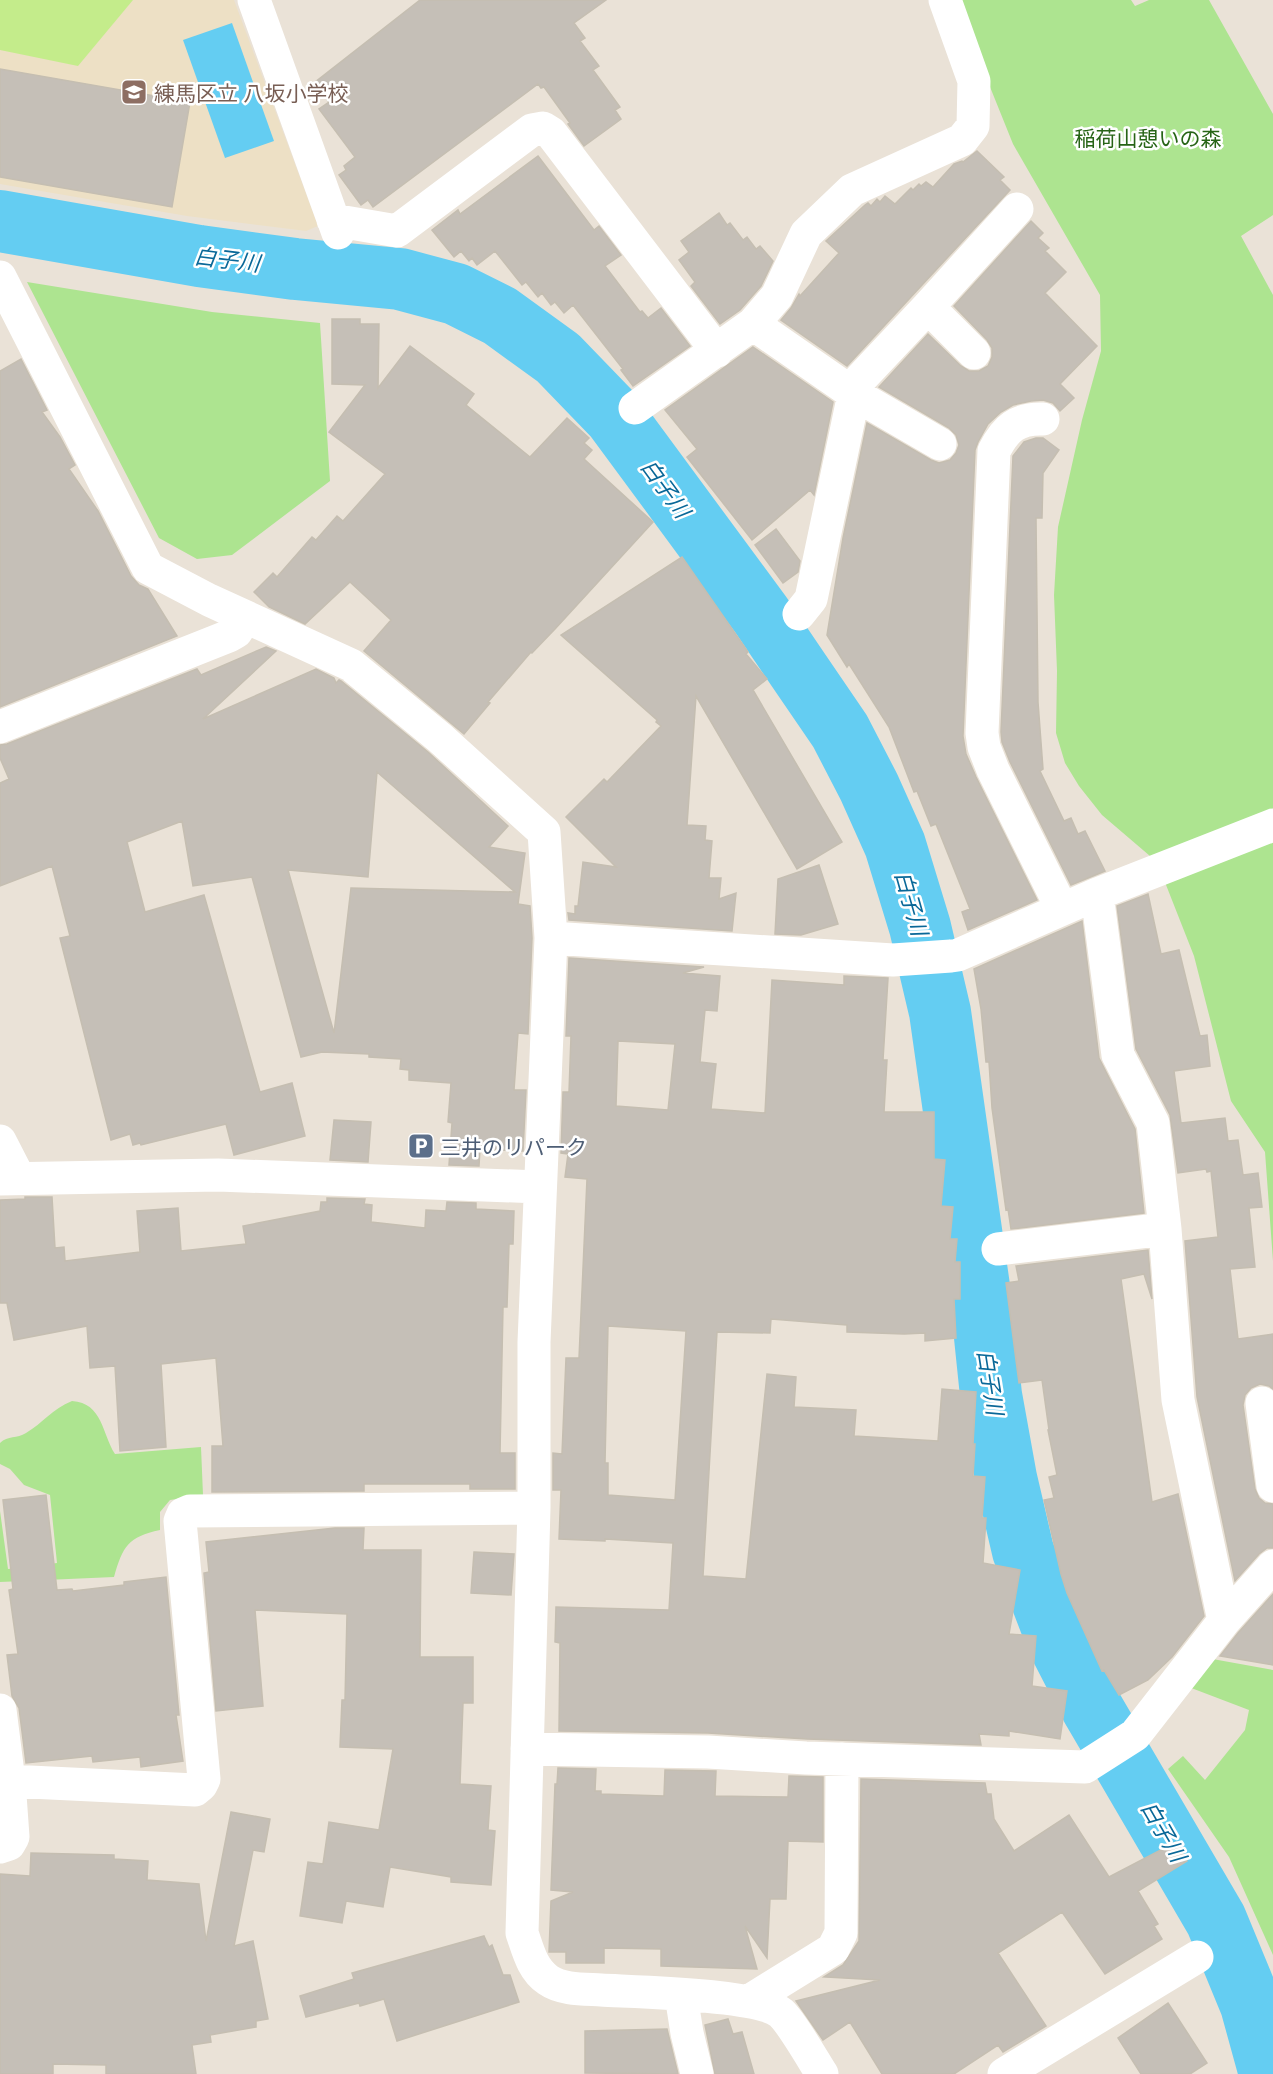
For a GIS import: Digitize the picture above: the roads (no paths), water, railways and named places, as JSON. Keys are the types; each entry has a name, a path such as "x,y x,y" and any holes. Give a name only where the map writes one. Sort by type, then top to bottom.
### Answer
{"street":[{"path":"254,0 336,226 397,231 532,130 543,128 551,133 717,351"},
{"path":"635,408 753,324 777,296 806,234 852,190 962,140 974,126 974,81 945,0"},
{"path":"799,614 811,599 852,392 1017,209"},
{"path":"0,277 144,563 152,572 351,664 440,738 544,832 551,938 534,1342 534,1508 522,1933 533,1965 549,1981 572,1988 681,1995 749,2001 768,2005 782,2014 822,2074"},
{"path":"928,307 974,354"},
{"path":"753,324 852,392 940,444"},
{"path":"1043,419 1029,418 1017,423 1002,436 994,451 982,733 984,747 993,771 1062,909"},
{"path":"0,728 229,636 236,632 246,617"},
{"path":"551,938 899,960 958,955 1097,894 1273,825"},
{"path":"1097,894 1118,1055 1153,1123 1165,1229 1178,1400 1224,1621"},
{"path":"0,1141 10,1179 218,1175 539,1187"},
{"path":"998,1249 1165,1229"},
{"path":"1262,1403 1273,1486"},
{"path":"9,1781 195,1790 201,1785 204,1779 180,1521 183,1514 190,1511 534,1508"},
{"path":"528,1749 708,1752 1085,1767 1135,1735 1224,1621 1273,1566"},
{"path":"0,1710 13,1837 9,1844 0,1847"},
{"path":"749,2001 833,1949 841,1933 842,1759"},
{"path":"1004,2074 1197,1957"},
{"path":"681,1995 697,2074"}],"water":[{"path":"232,23 274,141 225,158 183,40"}],"waterway":[{"name":"白子川","path":"0,221 199,256 295,269 400,279 456,294 500,316 558,358 615,417 761,615 840,731 869,787 895,845 920,927 940,1012 982,1308 991,1395 1006,1478 1023,1551 1057,1640 1092,1708 1216,1920 1251,2005 1270,2074"}],"place":[{"name":"練馬区立 八坂小学校","path":"134,92"},
{"name":"三井のリパーク","path":"421,1146"}],"park label":[{"name":"稲荷山憩いの森","path":"1148,137"}]}
